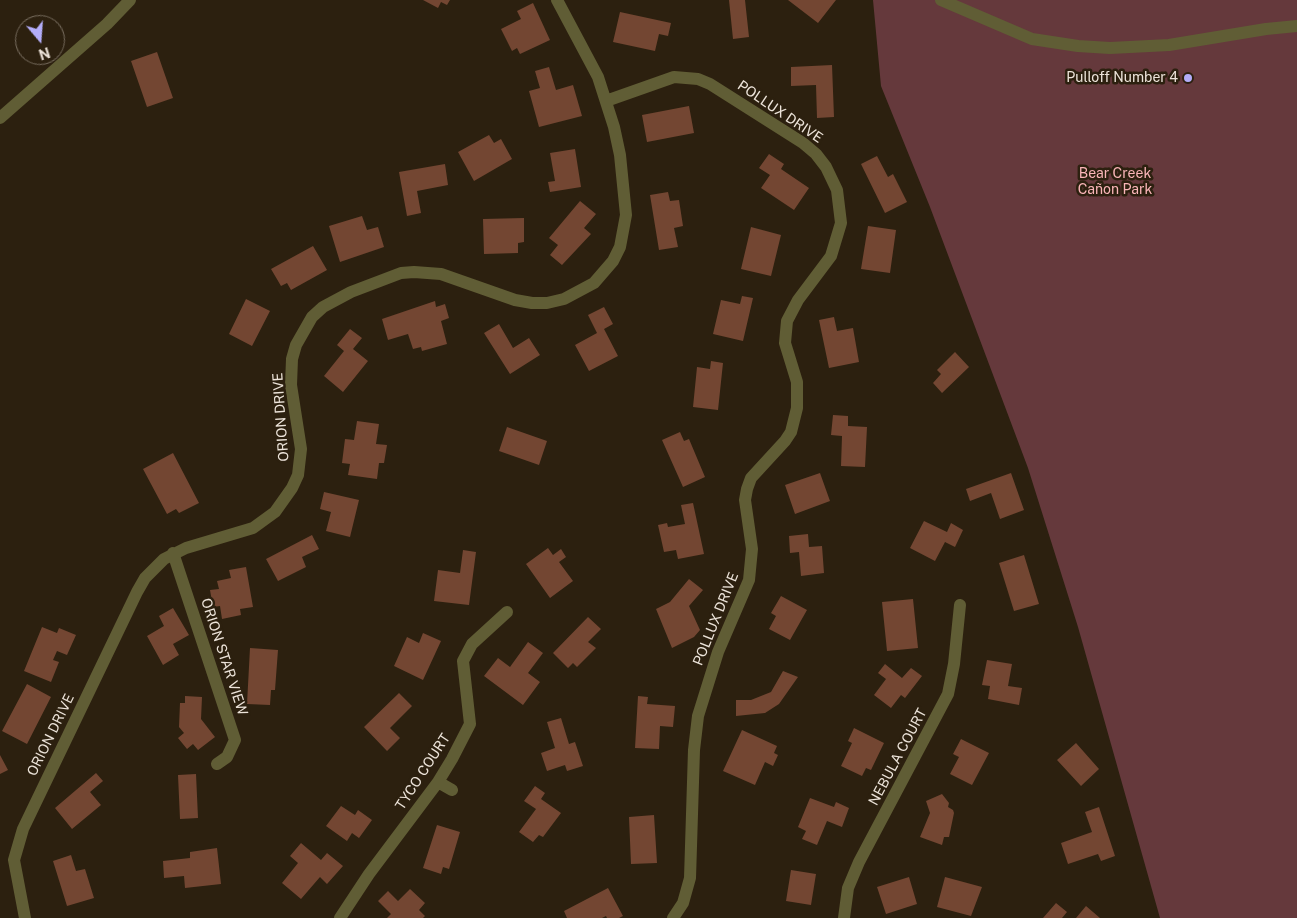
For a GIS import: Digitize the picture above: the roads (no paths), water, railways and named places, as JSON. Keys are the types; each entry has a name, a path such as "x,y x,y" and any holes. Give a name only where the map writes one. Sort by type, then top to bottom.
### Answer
{"street":[{"path":"0,118 107,24 130,0"},
{"name":"ORION DRIVE","path":"25,918 14,860 22,829 137,592 155,567 173,553 253,528 275,512 285,501 298,475 301,456 300,434 291,385 292,359 303,330 323,307 352,292 401,273 426,272 441,274 515,300 532,303 564,299 594,283 604,274 620,247 626,215 620,155 606,101 588,57 557,0"},
{"path":"940,0 1032,38 1078,46 1110,48 1169,45 1266,29 1297,26"},
{"name":"POLLUX DRIVE","path":"606,101 674,77 698,79 710,84 803,143 816,154 826,167 837,190 841,223 831,256 798,300 787,321 785,343 796,382 797,408 791,432 751,478 747,489 745,500 752,550 751,572 746,592 712,667 698,716 694,750 690,878 683,903 673,918"},
{"name":"ORION STAR VIEW","path":"173,553 235,740 227,757 217,764"},
{"name":"NEBULA COURT","path":"844,918 848,888 858,862 948,694 954,664 960,606"},
{"name":"TYCO COURT","path":"340,918 369,874 438,782 470,724 463,661 472,644 508,612"},
{"path":"438,782 452,790"}],"place":[{"name":"Pulloff Number 4","path":"1188,78"}],"park label":[{"name":"Bear Creek Cañon Park","path":"1115,182"}]}
